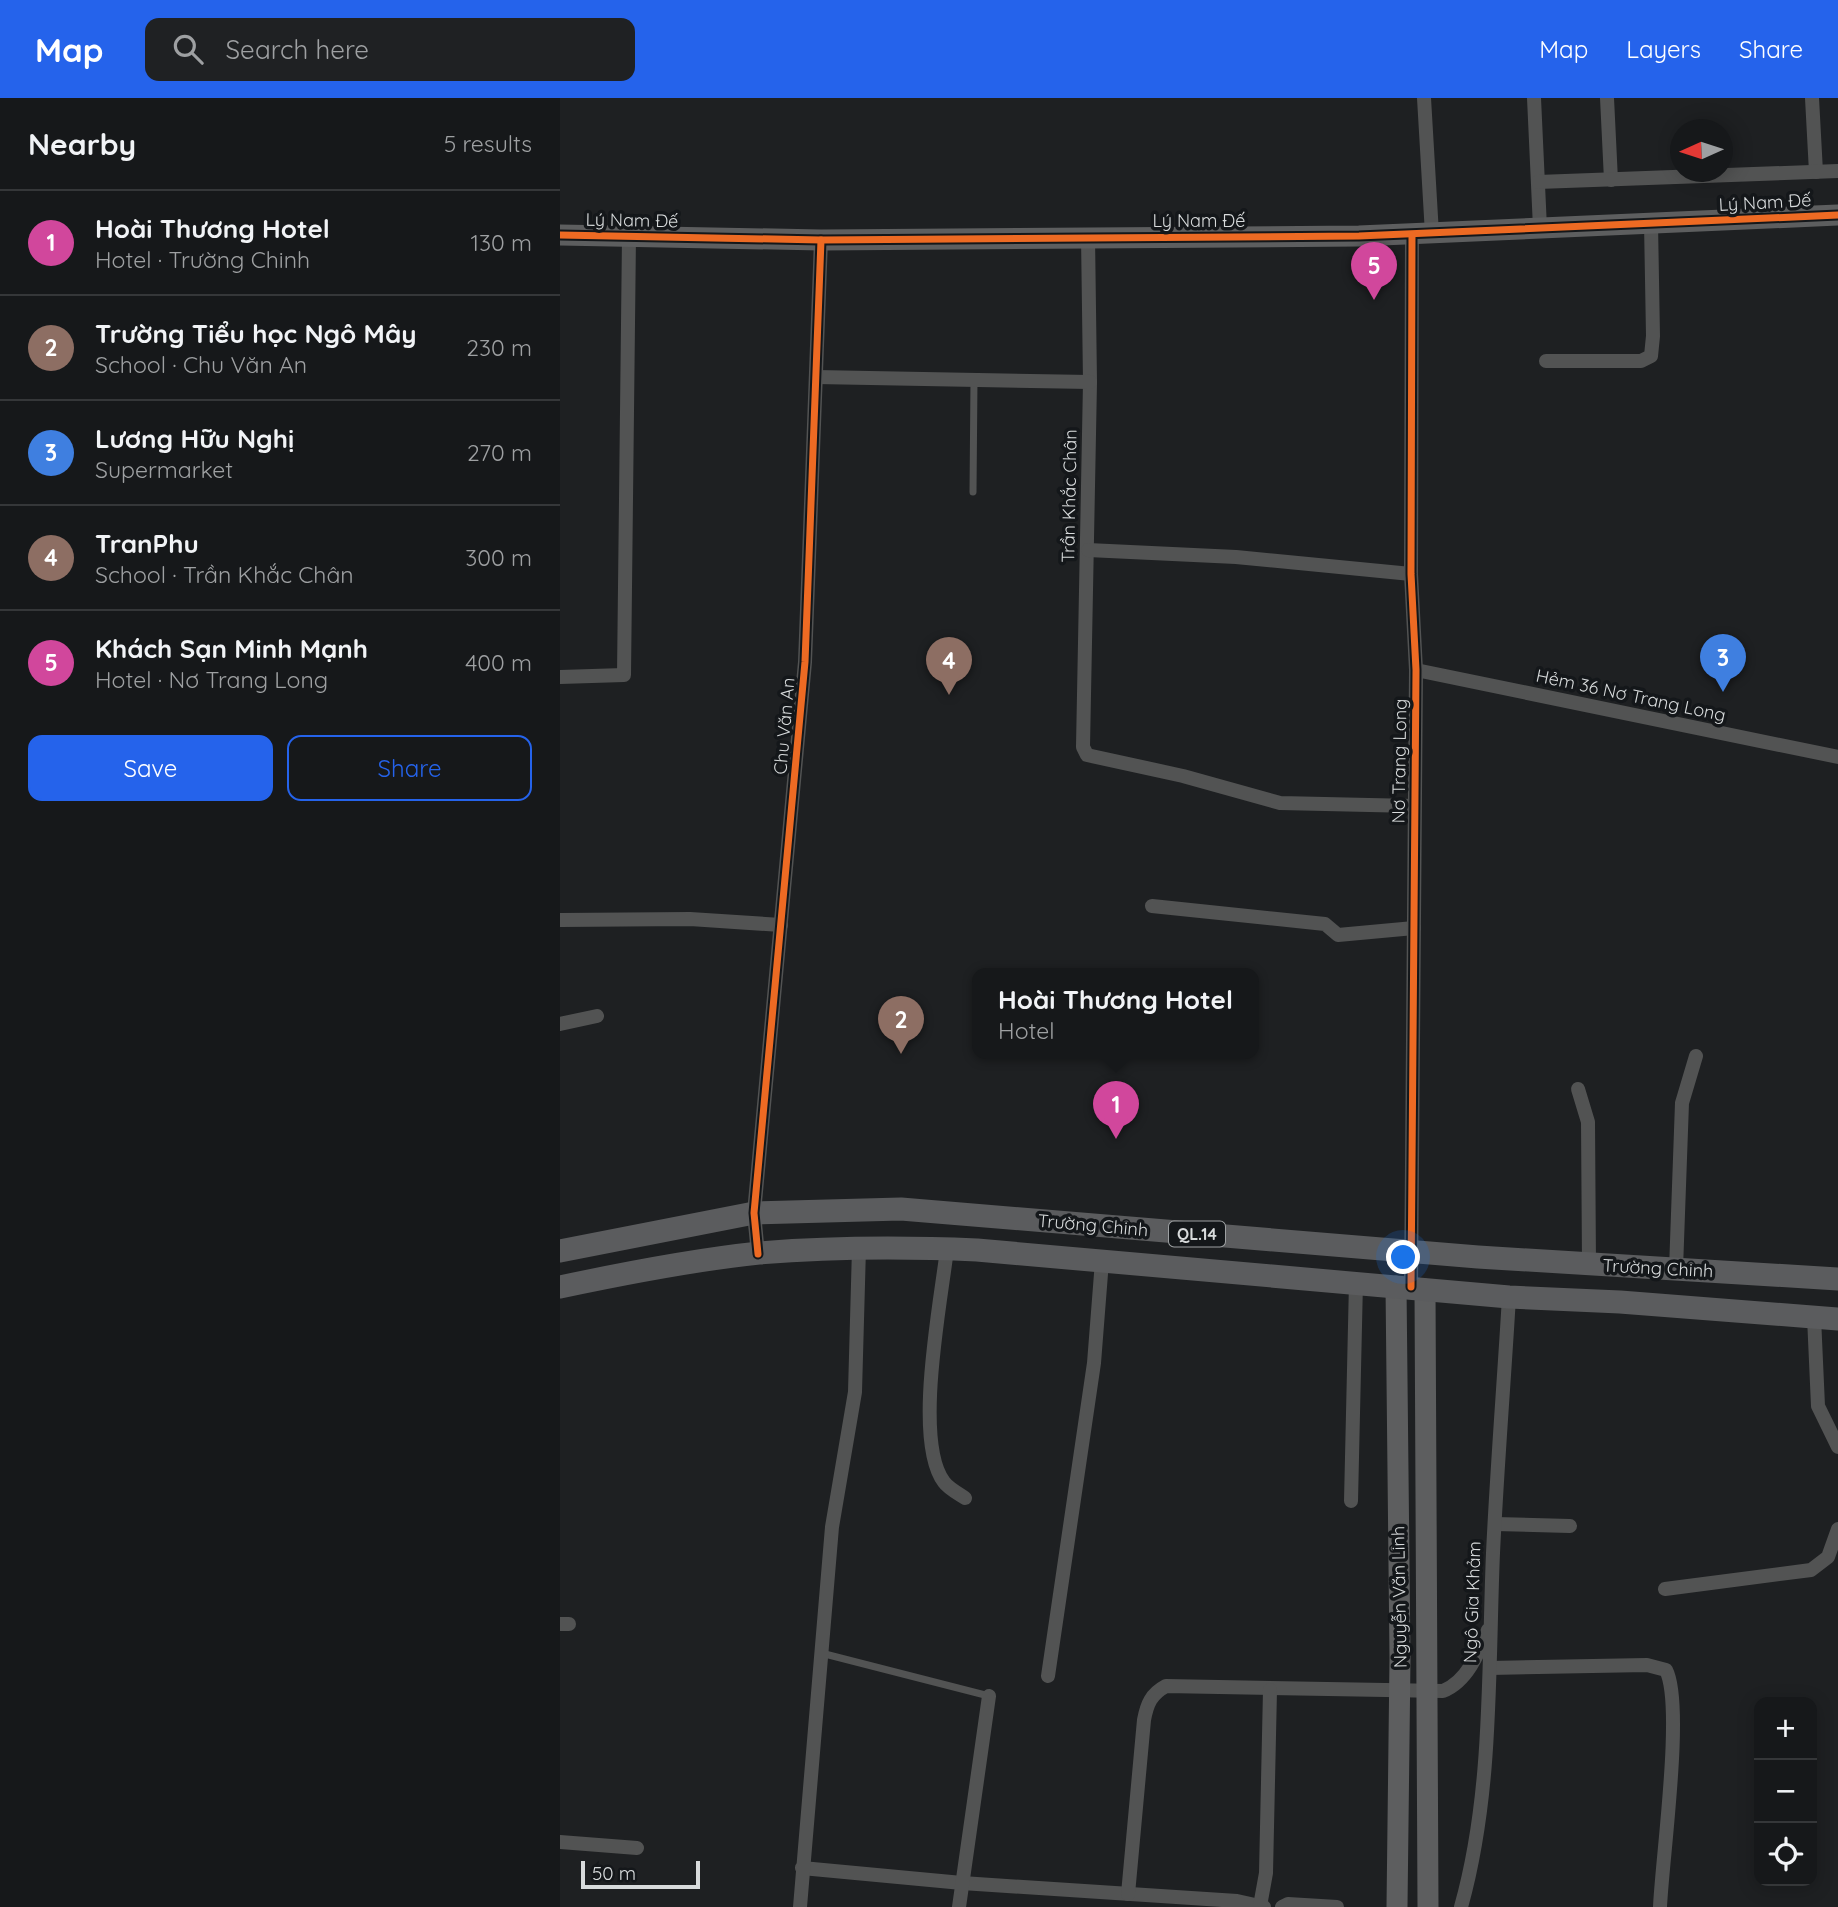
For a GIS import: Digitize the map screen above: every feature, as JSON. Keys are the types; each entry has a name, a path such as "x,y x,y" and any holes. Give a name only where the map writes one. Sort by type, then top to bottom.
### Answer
{"main road":[{"name":"Trường Chinh","path":"560,1251 754,1213 901,1209 1411,1252 1838,1279"},
{"name":"Trường Chinh","path":"560,1287 684,1263 758,1254 859,1248 947,1249 1509,1297 1838,1319"}],"street":[{"name":"Nơ Trang Long","path":"1411,1287 1416,670 1410,574 1424,98"},
{"path":"1534,98 1540,228"},
{"path":"1606,98 1611,180"},
{"path":"1812,98 1816,172"},
{"path":"1538,182 1838,171"},
{"name":"Lý Nam Đế","path":"560,235 821,240 1422,234 1838,215"},
{"path":"1546,360 1641,361 1651,356 1651,223"},
{"path":"560,677 624,675 629,236"},
{"name":"Trần Khắc Chân","path":"1088,236 1090,382 1083,747 1087,755 1183,776 1280,803 1414,807"},
{"name":"Chu Văn An","path":"758,1254 754,1213 805,662 821,240"},
{"path":"816,377 1090,382"},
{"path":"1088,550 1236,557 1410,574"},
{"name":"Hẻm 36 Nơ Trang Long","path":"1416,670 1838,757"},
{"path":"1152,906 1325,924 1338,935 1414,928"},
{"path":"560,920 690,919 781,925"},
{"path":"560,1024 597,1016"},
{"path":"1676,1269 1682,1103 1696,1056"},
{"path":"1578,1088 1588,1122 1589,1264"},
{"path":"800,1907 815,1754 832,1527 855,1392 859,1248"},
{"path":"947,1249 930,1406 929,1440 944,1483 965,1498"},
{"path":"1048,1676 1094,1363 1102,1261"},
{"path":"1351,1501 1356,1282"},
{"name":"Nguyễn Văn Linh","path":"1397,1907 1411,1287"},
{"name":"Nguyễn Văn Linh","path":"1411,1287 1429,1692 1429,1907"},
{"name":"Ngô Gia Khảm","path":"1461,1907 1470,1876 1479,1816 1493,1618 1495,1524 1509,1297"},
{"path":"1814,1317 1818,1406 1838,1447"},
{"path":"1495,1524 1570,1526"},
{"path":"1665,1589 1811,1570 1828,1557 1838,1529"},
{"path":"1128,1894 1144,1720 1153,1694 1166,1686 1400,1692 1429,1692 1450,1688 1470,1667 1493,1618"},
{"path":"1490,1668 1647,1665 1666,1670 1672,1694 1671,1745 1660,1907"},
{"path":"802,1868 1237,1901 1262,1906 1267,1859 1270,1689"},
{"path":"959,1907 989,1696"},
{"path":"560,1842 637,1848"},
{"path":"1282,1907 1337,1907"}],"lane":[{"path":"973,492 974,380"},
{"path":"821,1653 989,1696"}],"cycle path":[{"path":"560,235 821,240 1359,236 1838,215"},
{"path":"1411,1287 1416,670 1411,574 1412,235"},
{"path":"758,1254 754,1213 805,662 821,240"}],"place":[{"name":"Khách Sạn Minh Mạnh","path":"1374,300"},
{"name":"Lương Hữu Nghị","path":"1723,692"},
{"name":"TranPhu","path":"949,695"},
{"name":"Trường Tiểu học Ngô Mây","path":"901,1054"},
{"name":"Hoài Thương Hotel","path":"1116,1139"}]}
